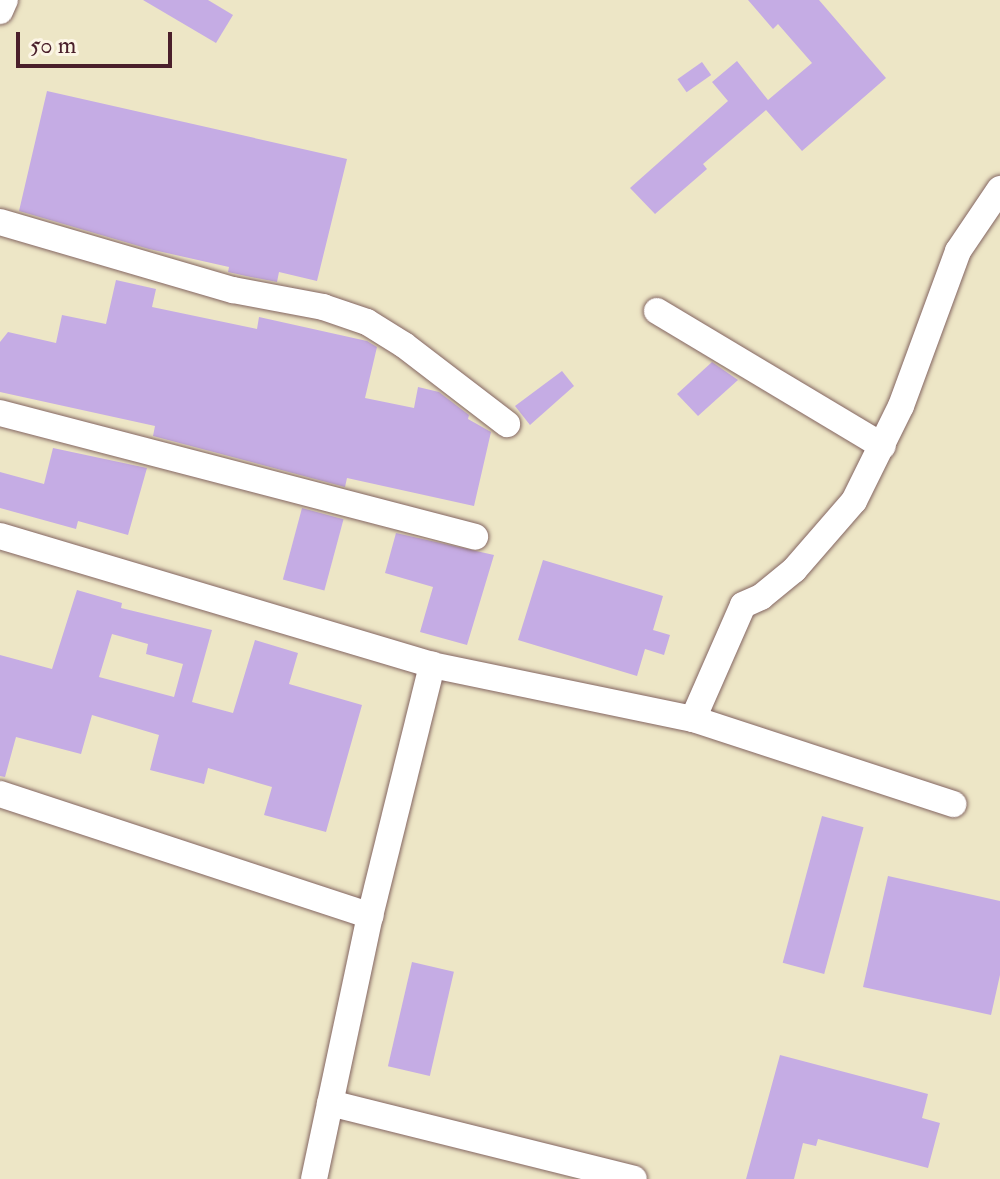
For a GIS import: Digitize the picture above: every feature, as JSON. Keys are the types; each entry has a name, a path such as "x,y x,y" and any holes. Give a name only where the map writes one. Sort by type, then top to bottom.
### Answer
{"street":[{"path":"0,11 5,0"},
{"path":"693,719 743,605 761,597 794,570 854,501 901,406 958,251 1000,189"},
{"path":"0,222 233,290 323,307 367,322 404,345 507,424"},
{"path":"657,311 883,446"},
{"path":"0,413 130,450 475,537"},
{"path":"0,536 432,665 693,719 953,804"},
{"path":"314,1179 370,916 432,665"},
{"path":"0,794 370,916"},
{"path":"330,1103 634,1179"}],"building":[{"path":"143,0 208,0 233,15 216,43"},
{"path":"748,0 819,0 886,78 802,151 766,110 703,164 707,169 655,214 630,188 728,101 712,82 737,61 768,100 812,63 778,24 773,29"},
{"path":"702,62 711,75 687,92 677,79"},
{"path":"47,91 347,159 317,281 279,272 277,282 228,272 229,267 149,249 19,211"},
{"path":"116,280 156,289 152,307 257,329 259,317 367,341 377,347 365,398 414,408 418,387 439,392 469,415 468,419 491,432 474,506 347,478 345,487 153,436 155,426 0,392 0,342 8,332 56,343 62,315 106,324"},
{"path":"712,362 738,380 698,416 677,394"},
{"path":"562,371 574,386 530,425 515,406"},
{"path":"53,448 147,468 128,535 78,521 76,529 0,508 0,472 44,484"},
{"path":"302,508 344,519 324,591 283,579"},
{"path":"396,533 494,555 467,645 420,632 433,587 385,573"},
{"path":"543,560 663,596 653,630 670,635 664,655 645,649 637,676 518,640"},
{"path":"77,590 122,603 121,608 212,630 192,702 233,713 255,640 298,653 289,684 362,705 326,832 264,815 272,787 208,768 204,784 150,770 159,735 92,715 81,754 16,737 5,777 0,776 0,655 52,669","holes":["112,634 148,644 146,654 183,664 174,697 99,677"]},
{"path":"822,816 864,827 824,974 783,963"},
{"path":"888,876 1000,901 1000,975 991,1015 863,987"},
{"path":"412,962 454,972 430,1076 388,1066"},
{"path":"780,1055 928,1094 922,1118 940,1123 928,1168 818,1139 816,1146 803,1143 794,1179 746,1179"}]}
